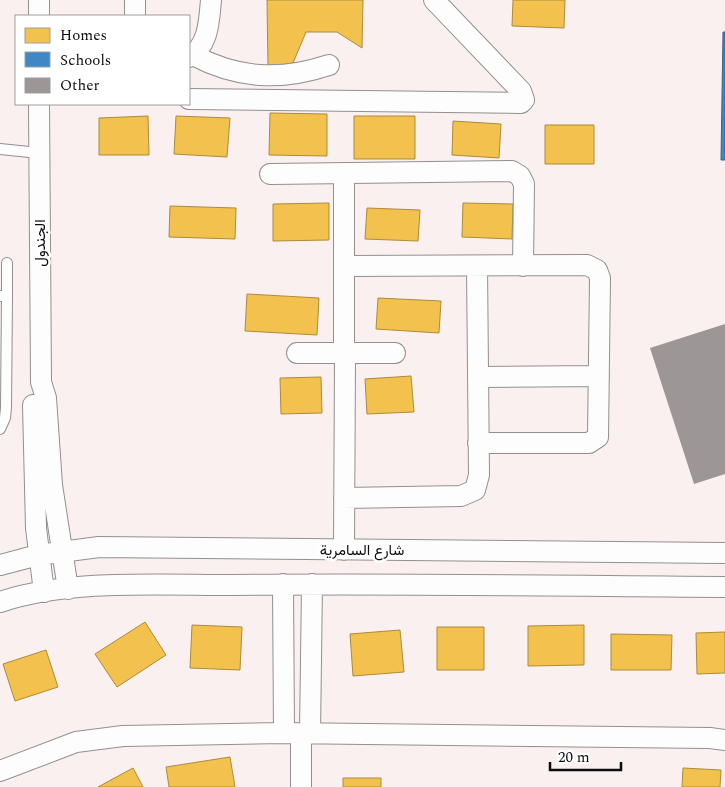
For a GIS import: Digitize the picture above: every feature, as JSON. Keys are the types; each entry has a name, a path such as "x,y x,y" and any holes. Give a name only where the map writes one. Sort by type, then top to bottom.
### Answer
{"street":[{"path":"39,0 39,15"},
{"path":"135,0 135,15"},
{"path":"211,0 204,41 191,56 210,65 249,76 290,76 329,65"},
{"path":"190,99 521,103 524,100 521,91 434,0"},
{"name":"الجندول","path":"39,105 41,382 47,406 52,485 68,589"},
{"path":"270,174 512,171 516,173 524,184 523,266"},
{"path":"344,173 344,550"},
{"path":"345,266 587,265 597,270 600,278 599,434 592,442 478,443"},
{"path":"344,498 466,496 475,490 477,485 478,443 477,266"},
{"path":"297,353 394,353"},
{"path":"478,377 599,376"},
{"name":"الجندول","path":"41,382 33,405 38,555 44,592"},
{"name":"شارع السامرية","path":"0,565 38,555 99,547 725,553"},
{"path":"283,584 298,734 301,787"},
{"path":"0,602 17,597 68,589 283,584 725,587"},
{"path":"298,734 312,584"},
{"path":"0,771 76,742 123,736 298,734 710,738 725,740"}],"lane":[{"path":"0,149 39,153"},
{"path":"0,429 6,408 3,296 7,263"}],"building: Homes":[{"path":"267,0 363,0 362,48 337,32 306,32 293,63 268,67"},
{"path":"513,0 565,0 564,28 512,26"},
{"path":"270,113 327,114 327,156 269,155"},
{"path":"148,116 149,155 99,155 99,118"},
{"path":"176,116 230,118 227,157 174,154"},
{"path":"354,116 415,116 415,159 354,159"},
{"path":"453,121 501,124 499,158 452,155"},
{"path":"545,125 594,125 594,164 545,164"},
{"path":"329,203 329,240 273,241 273,204"},
{"path":"463,203 513,204 512,239 462,237"},
{"path":"170,206 236,208 235,239 169,237"},
{"path":"367,208 420,210 418,241 365,239"},
{"path":"247,294 319,298 317,335 245,331"},
{"path":"378,298 441,301 439,333 376,329"},
{"path":"411,376 414,412 367,414 365,379"},
{"path":"321,377 322,413 281,414 280,378"},
{"path":"145,622 166,655 117,687 95,654"},
{"path":"192,625 242,627 240,670 190,668"},
{"path":"584,625 584,665 528,666 528,626"},
{"path":"437,627 484,627 484,670 437,670"},
{"path":"400,630 404,672 353,676 350,634"},
{"path":"725,632 725,673 697,674 696,633"},
{"path":"611,634 672,635 671,670 611,670"},
{"path":"46,650 58,687 15,701 3,664"},
{"path":"230,757 235,787 169,787 166,767"},
{"path":"133,768 143,787 98,787"},
{"path":"683,768 721,770 720,787 682,787"},
{"path":"343,778 381,778 381,787 343,787"}],"building: Schools":[{"path":"723,32 725,32 725,160 721,160"}],"building: Other":[{"path":"725,324 725,474 694,484 650,348"}]}
